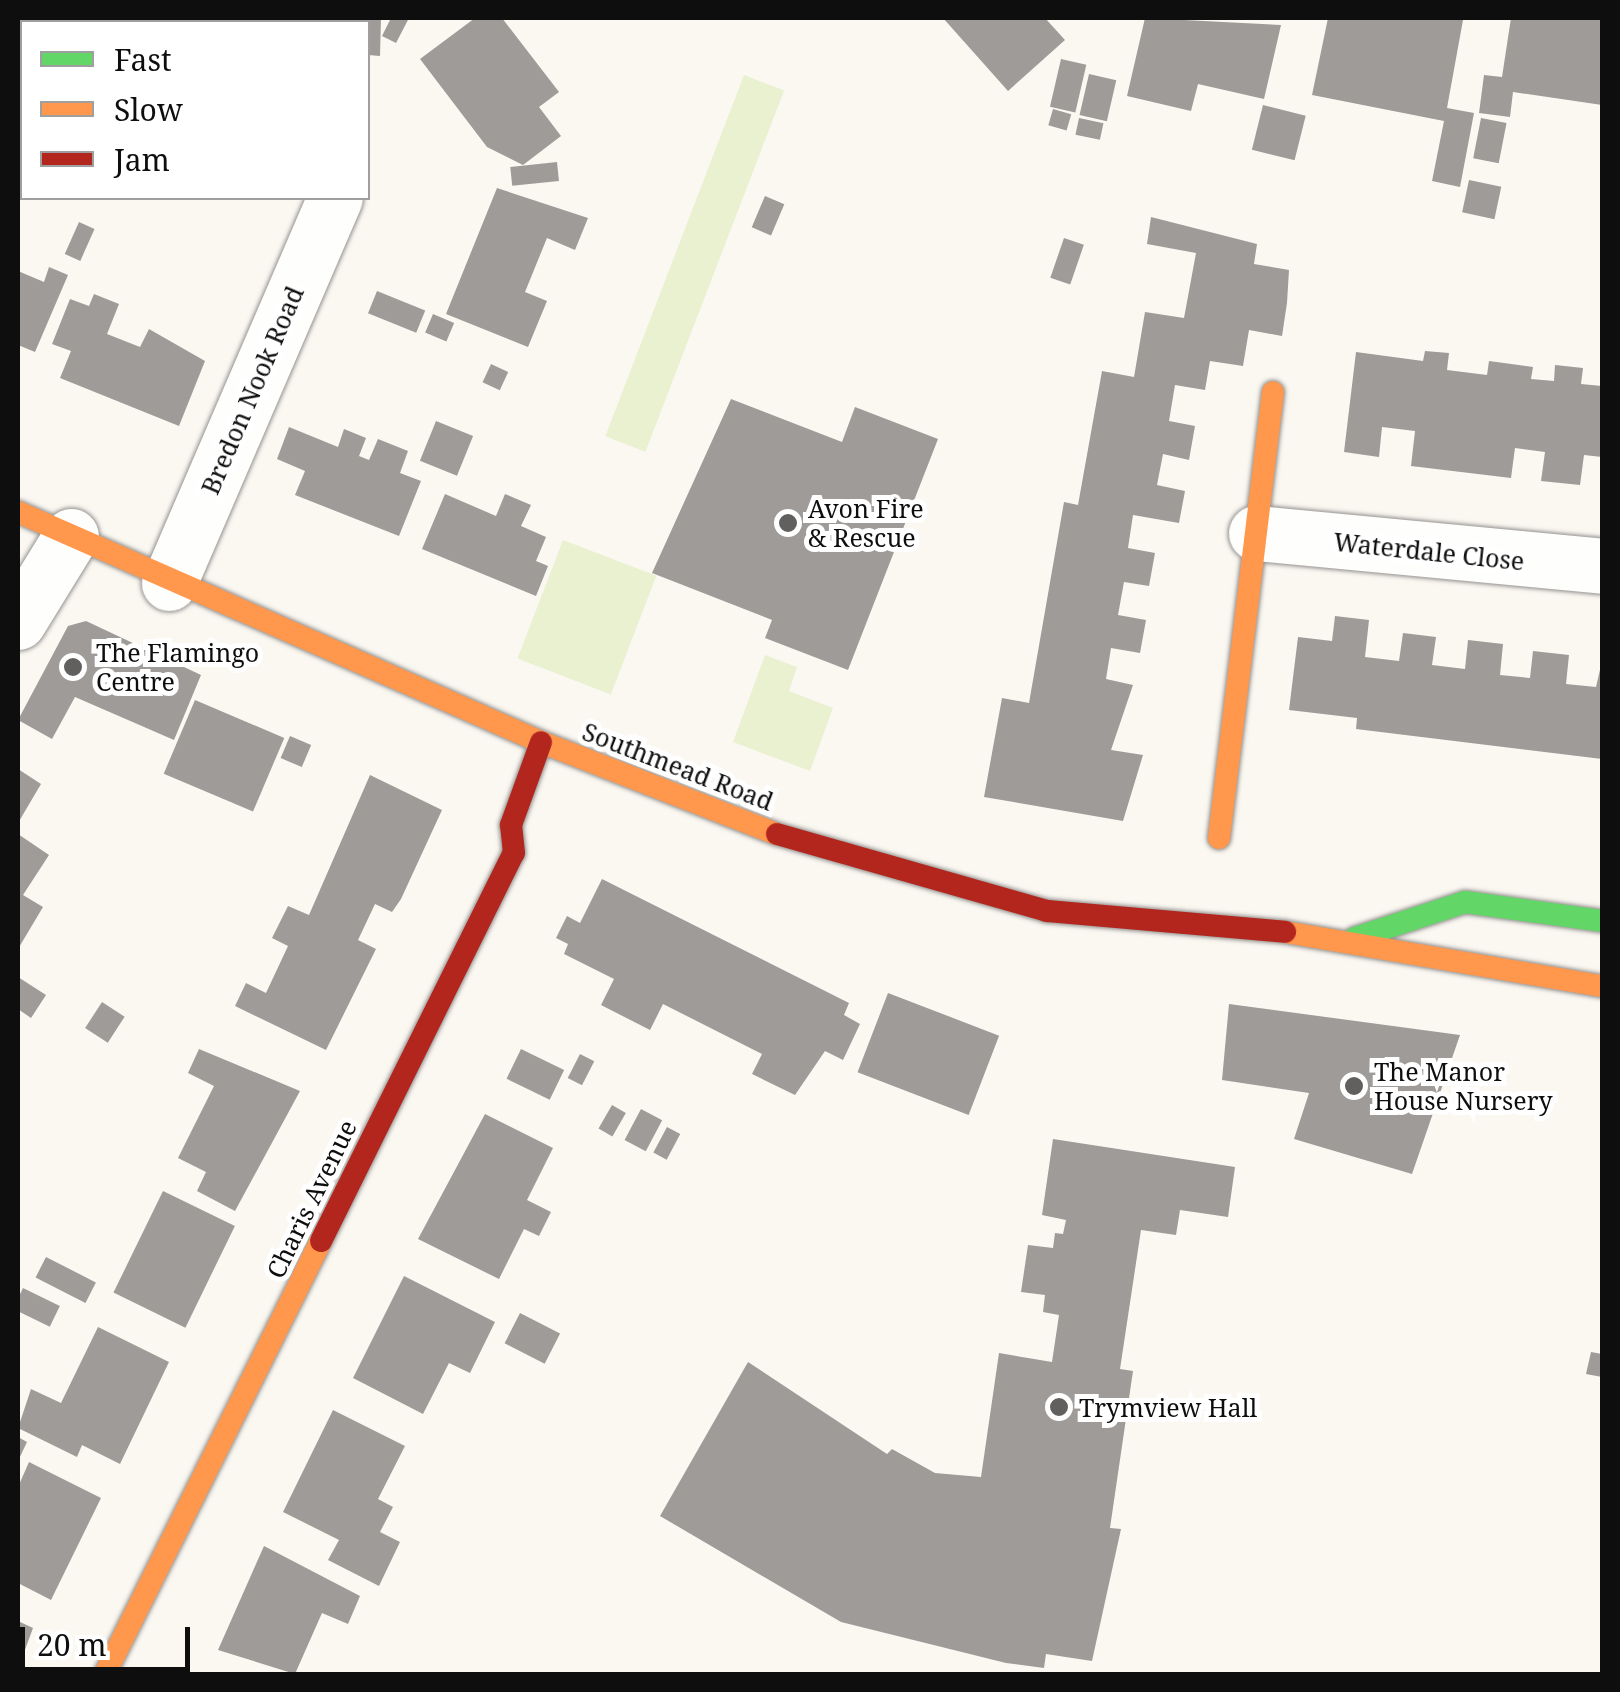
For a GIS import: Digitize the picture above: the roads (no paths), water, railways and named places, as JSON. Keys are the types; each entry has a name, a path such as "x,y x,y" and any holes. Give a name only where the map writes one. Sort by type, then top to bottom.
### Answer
{"main road":[{"path":"1219,838 1273,392"},
{"name":"Southmead Road","path":"18,512 169,582 541,742 821,851 970,896 1048,912 1355,938 1602,986"},
{"name":"Charis Avenue","path":"105,1674 514,853 510,825 541,742"},
{"name":"Southmead Road","path":"1355,938 1465,902 1602,922"}],"street":[{"name":"Bredon Nook Road","path":"169,582 334,200"},
{"name":"Waterdale Close","path":"1256,532 1602,566"},
{"path":"18,622 72,536"}],"place":[{"name":"Avon Fire & Rescue","path":"788,523"},
{"name":"The Flamingo Centre","path":"73,667"},
{"name":"The Manor House Nursery","path":"1354,1086"},
{"name":"Trymview Hall","path":"1059,1407"}]}
